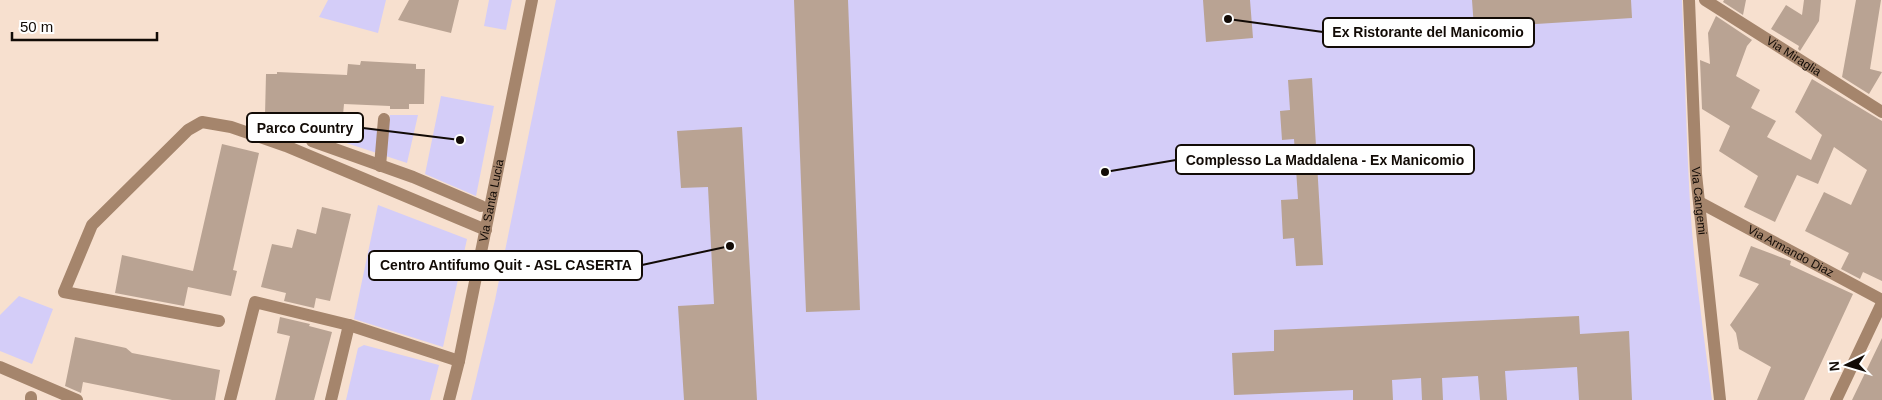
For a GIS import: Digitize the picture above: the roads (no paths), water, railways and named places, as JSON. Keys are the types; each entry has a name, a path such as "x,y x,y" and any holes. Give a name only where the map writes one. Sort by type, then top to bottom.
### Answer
{"street":[{"name":"Via Santa Lucia","path":"449,400 486,230 532,0"},
{"name":"Via Cangemi","path":"1689,0 1694,134 1699,202 1720,400"},
{"name":"Via Miraglia","path":"1705,0 1882,112"},
{"path":"380,166 384,119"},
{"path":"219,321 64,292 92,225 188,130 202,122 230,127 286,146 486,230"},
{"path":"312,141 413,177 481,206"},
{"name":"Via Armando Diaz","path":"1699,202 1882,301"},
{"path":"1836,400 1882,301"},
{"path":"230,400 254,302 349,325 459,360"},
{"path":"331,400 349,325"},
{"path":"0,367 77,400"}],"place":[{"name":"Ex Ristorante del Manicomio","path":"1228,19"},
{"name":"Parco Country","path":"460,140"},
{"name":"Complesso La Maddalena - Ex Manicomio","path":"1105,172"},
{"name":"Centro Antifumo Quit - ASL CASERTA","path":"730,246"}]}
